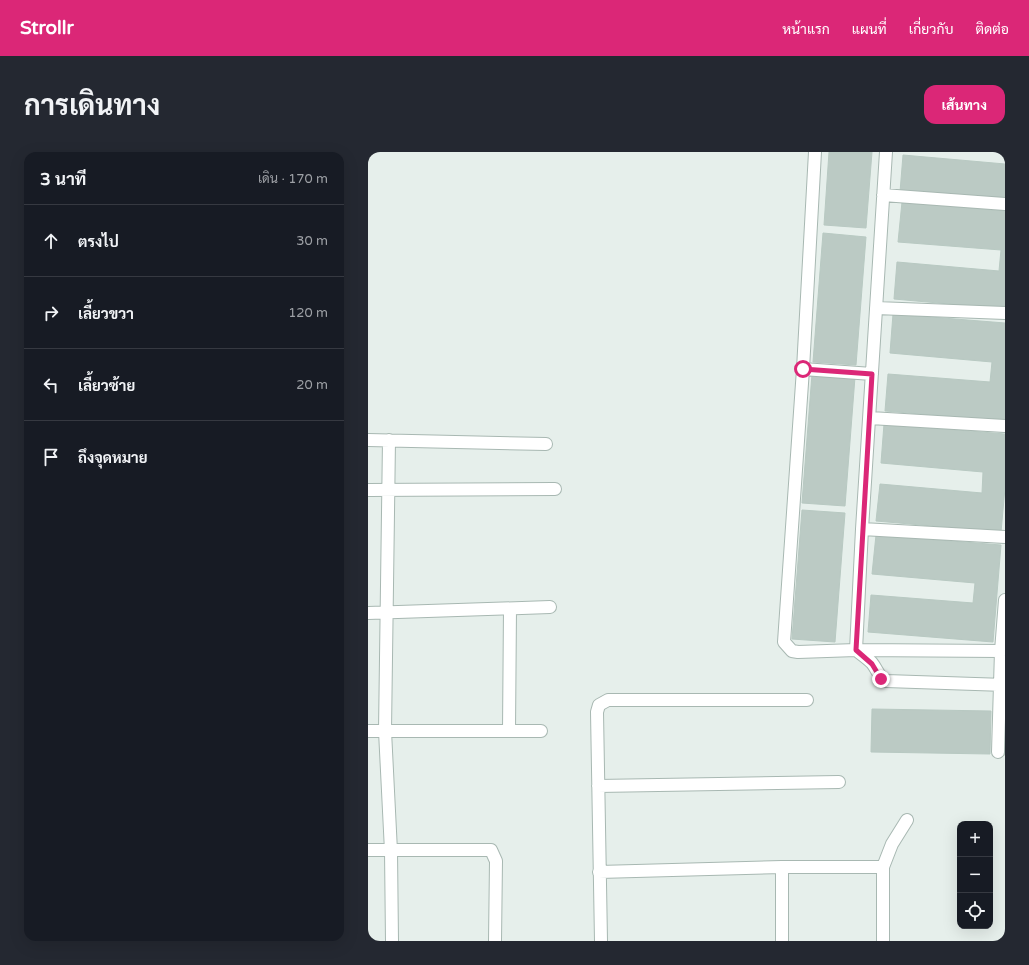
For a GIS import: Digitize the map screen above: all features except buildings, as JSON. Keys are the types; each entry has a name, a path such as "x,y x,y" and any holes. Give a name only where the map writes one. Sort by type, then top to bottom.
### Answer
{"street":[{"path":"815,152 803,369 784,642 792,652 856,650 1001,651"},
{"path":"856,650 862,529 886,152"},
{"path":"883,195 1005,204"},
{"path":"876,308 1005,313"},
{"path":"803,369 872,374"},
{"path":"870,418 1005,426"},
{"path":"368,440 546,444"},
{"path":"389,440 385,731 391,851 392,941"},
{"path":"368,490 555,490"},
{"path":"862,529 1005,537"},
{"path":"998,752 1002,685 1001,651 1005,600"},
{"path":"368,613 550,607"},
{"path":"509,730 510,609"},
{"path":"856,650 877,670 881,679 886,681 1002,685"},
{"path":"601,941 597,712 599,705 608,700 807,700"},
{"path":"368,731 541,731"},
{"path":"598,786 839,782"},
{"path":"883,941 883,867 898,832 907,820"},
{"path":"368,850 491,850 496,861 495,941"},
{"path":"599,872 782,867 883,867"},
{"path":"782,867 782,941"}],"route":[{"path":"803,369 872,374 856,650 872,664 877,670 881,679"}]}
